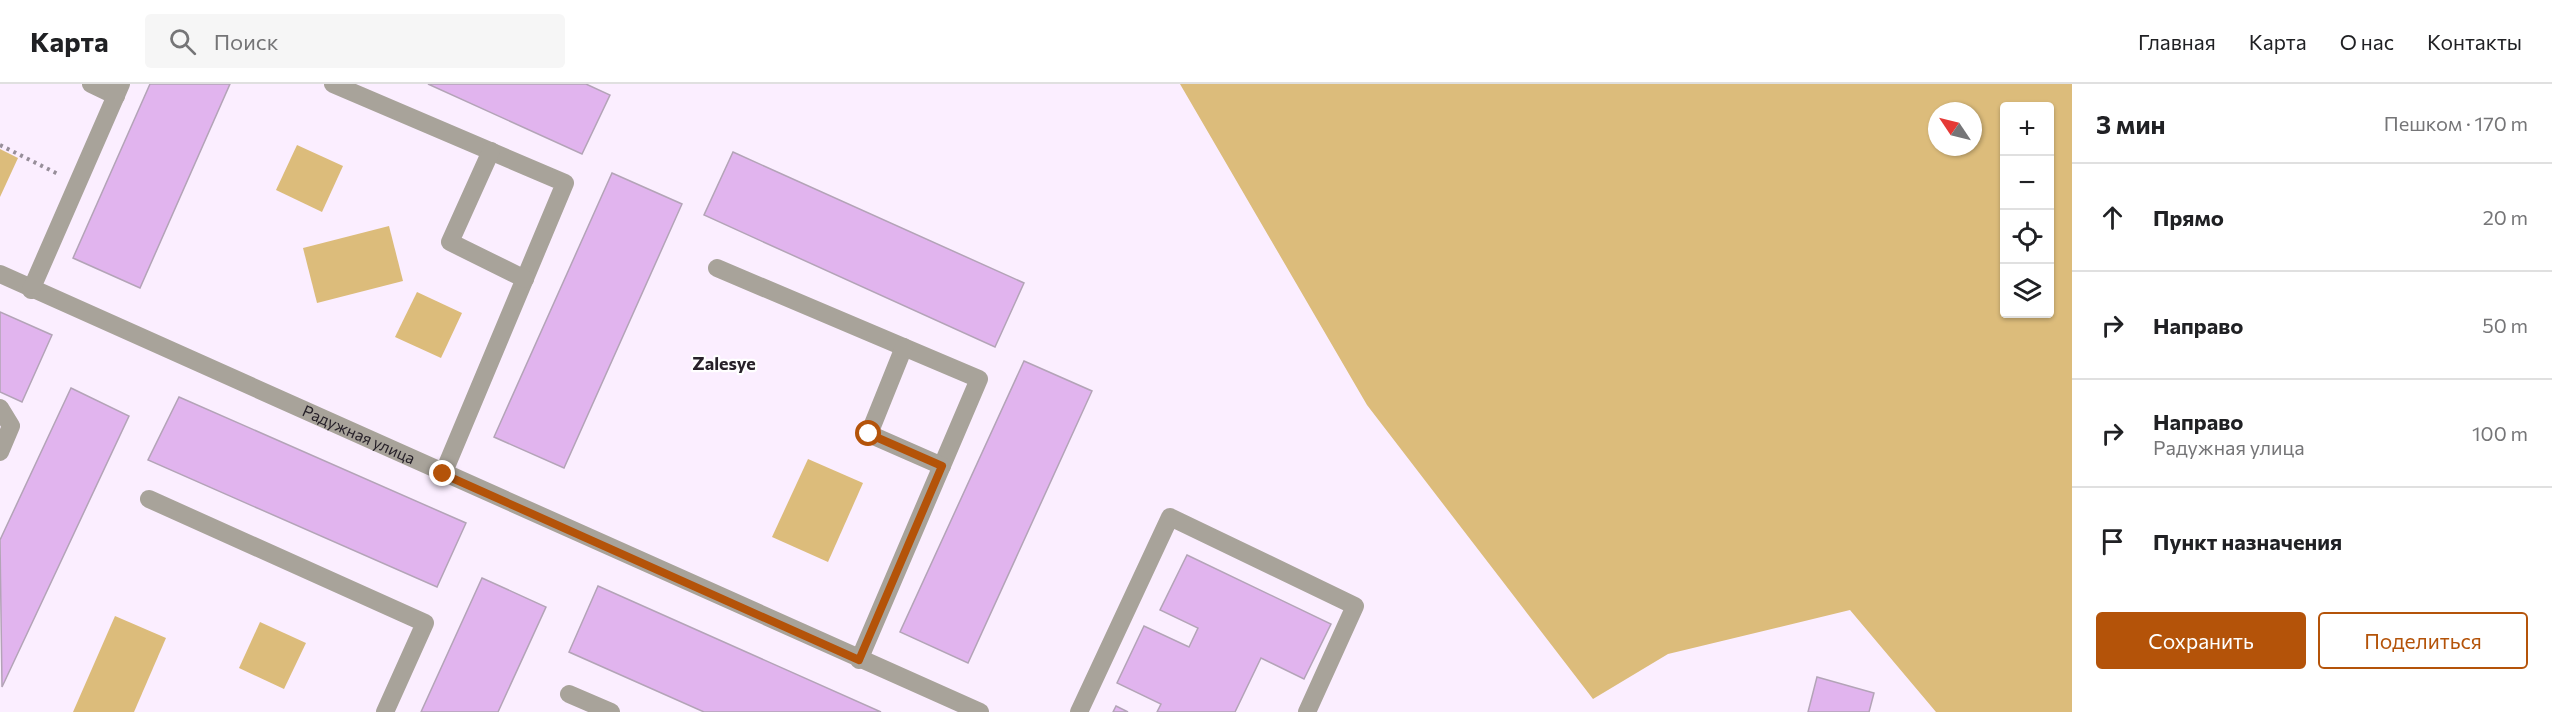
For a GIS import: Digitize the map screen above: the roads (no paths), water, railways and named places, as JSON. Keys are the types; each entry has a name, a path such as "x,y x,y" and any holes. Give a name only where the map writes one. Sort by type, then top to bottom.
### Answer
{"street":[{"path":"31,290 118,90 91,84"},
{"path":"333,84 565,183 443,474"},
{"path":"491,151 450,242 525,279"},
{"path":"717,268 979,379 859,660"},
{"name":"Радужная улица","path":"0,274 31,290 980,712"},
{"path":"904,348 869,434 942,466"},
{"path":"0,408 11,426 0,452"},
{"path":"149,499 425,623 385,712"},
{"path":"1079,712 1170,518 1355,606 1307,712"},
{"path":"570,694 611,712"}],"district":[{"name":"Zalesye","path":"724,364"}]}
